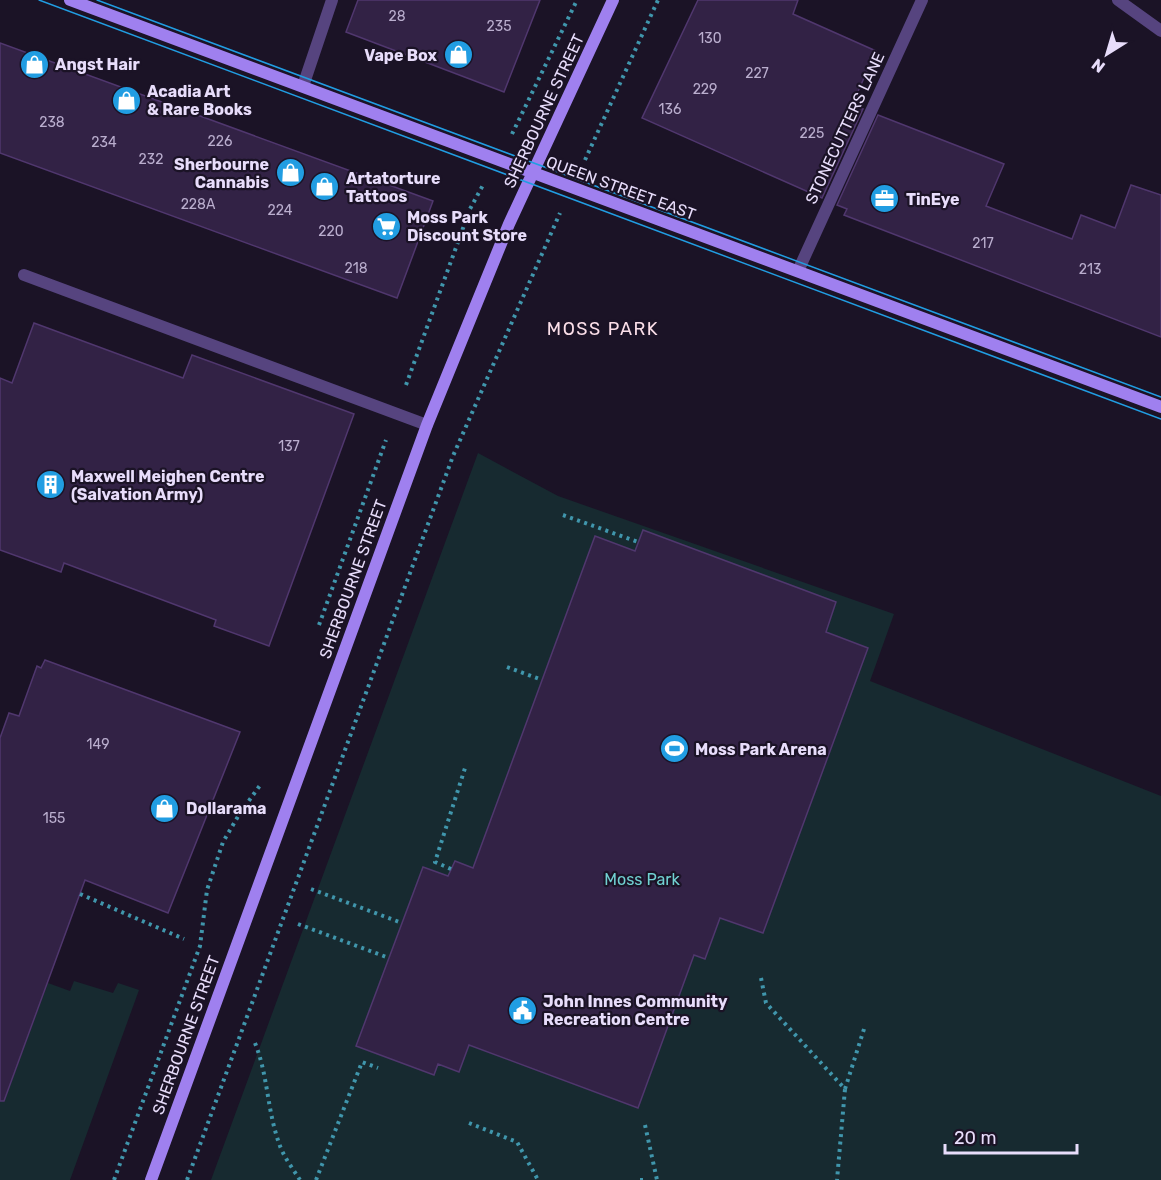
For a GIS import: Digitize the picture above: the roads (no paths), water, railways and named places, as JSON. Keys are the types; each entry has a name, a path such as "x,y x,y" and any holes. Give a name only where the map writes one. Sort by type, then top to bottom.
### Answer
{"street":[{"name":"QUEEN STREET EAST","path":"70,0 1161,407"},
{"path":"303,86 332,0"},
{"name":"SHERBOURNE STREET","path":"151,1180 427,425 509,224 614,0"},
{"name":"STONECUTTERS LANE","path":"798,271 922,0"},
{"path":"1118,0 1161,31"},
{"path":"24,275 427,425"}],"tram line":[{"path":"39,0 1161,419"},
{"path":"97,0 1161,397"}],"place":[{"name":"Vape Box","path":"458,55"},
{"name":"Angst Hair","path":"34,64"},
{"name":"Acadia Art & Rare Books","path":"126,100"},
{"name":"Sherbourne Cannabis","path":"290,173"},
{"name":"Artatorture Tattoos","path":"325,187"},
{"name":"TinEye","path":"885,199"},
{"name":"Moss Park Discount Store","path":"386,226"},
{"name":"Maxwell Meighen Centre (Salvation Army)","path":"50,485"},
{"name":"Moss Park Arena","path":"674,749"},
{"name":"Dollarama","path":"165,808"},
{"name":"John Innes Community Recreation Centre","path":"522,1010"}],"district":[{"name":"MOSS PARK","path":"603,329"}],"park label":[{"name":"Moss Park","path":"642,879"}]}
